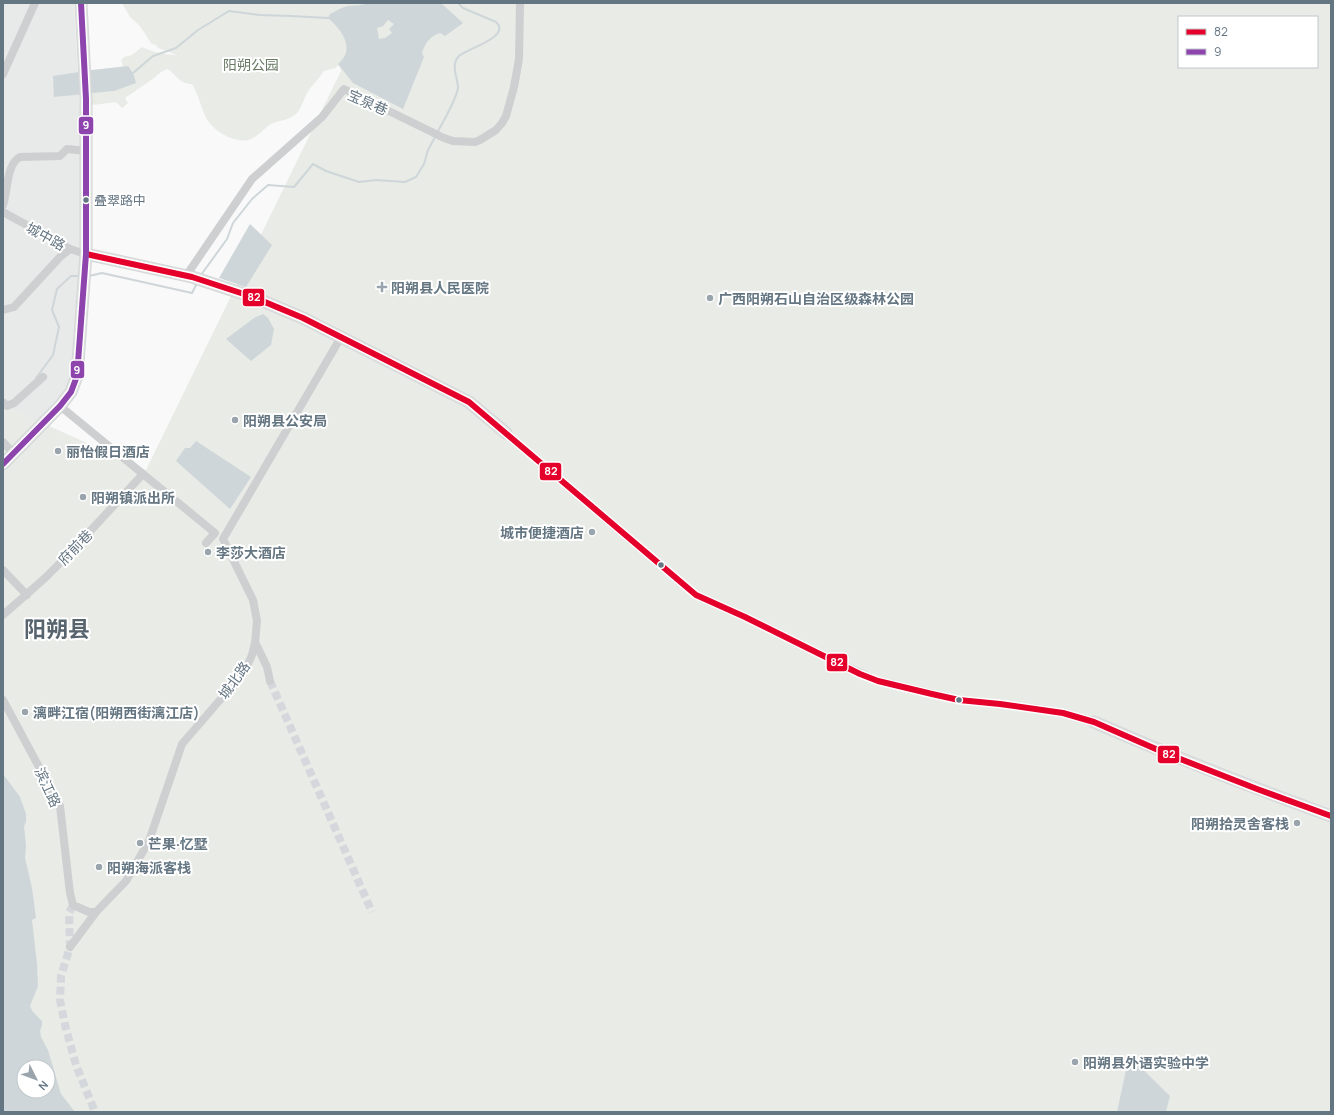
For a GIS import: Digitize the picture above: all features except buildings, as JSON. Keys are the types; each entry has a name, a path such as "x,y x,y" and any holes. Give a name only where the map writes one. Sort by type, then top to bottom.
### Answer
{"street":[{"path":"3,74 6,61 35,3"},
{"path":"3,465 72,392 77,376 86,254 86,99 81,3"},
{"name":"宝泉巷","path":"189,277 252,179 322,117 344,89 453,141 475,142 496,130 502,124 506,116 514,87 519,59 520,3"},
{"path":"3,205 11,167 16,159 20,157 60,156 67,149 87,151"},
{"name":"城中路","path":"3,212 70,249 86,254 189,277 253,297 303,318 469,402 506,433"},
{"path":"3,310 14,307 60,257 70,249"},
{"path":"60,406 222,539 341,337"},
{"path":"3,403 7,406 14,403 43,377"},
{"path":"3,465 60,406"},
{"path":"60,406 214,533"},
{"path":"506,433 696,595 745,617 815,652 878,681 959,700 1033,708 1063,713 1094,722 1166,753 1331,816"},
{"path":"4,443 13,453"},
{"name":"府前巷","path":"3,615 69,554 143,474"},
{"path":"206,543 214,533"},
{"name":"城北路","path":"70,946 96,912 126,881 149,841 182,744 226,693 248,664 255,643 257,621 253,600 222,539"},
{"path":"3,570 26,595"},
{"path":"255,643 267,667 270,681"},
{"name":"滨江路","path":"3,700 60,806 70,893 73,905 88,912 96,912"}],"shaded area":[{"path":"3,3 74,3 82,147 60,154 18,155 3,198"},
{"path":"368,3 442,4 463,23 445,36 440,33 433,36 426,43 422,53 424,57 403,109 353,83 338,64 346,52 345,40 338,28 328,18 330,14 344,7","holes":["388,20 394,24 389,29 392,33 385,38 379,39 377,28 383,26"]},
{"path":"128,66 133,73 136,83 114,91 54,97 53,76"},
{"path":"67,151 82,152 81,250 71,378 67,390 55,405 3,457 3,209 14,168 18,160"},
{"path":"250,224 272,245 246,287 219,278"},
{"path":"263,314 268,318 274,329 271,345 251,361 226,339 254,318"},
{"path":"196,441 251,477 230,509 176,461 185,448 190,448"},
{"path":"3,774 20,797 26,814 24,827 26,845 25,858 32,888 36,918 32,920 38,986 30,1006 33,1012 42,1021 40,1031 41,1037 51,1059 16,1059 16,1099 56,1099 56,1077 61,1094 75,1112 3,1112"},
{"path":"1129,1056 1170,1096 1166,1112 1117,1112"}],"green space":[{"name":"阳朔公园","path":"122,3 1331,3 1331,1112 3,1112 3,405 146,470 341,71 339,65 335,68 324,71 307,93 296,114 288,119 273,123 255,137 248,140 237,140 220,133 208,121 192,84 187,84 181,81 167,69 125,98 128,103 122,108 116,102 93,105 91,96 93,93 114,91 128,66 123,67 121,60 124,57 132,55 142,47 159,53 177,55 158,48 155,44 154,45 151,43 140,26 130,17"}],"waterway":[{"path":"437,133 457,93 458,88 455,67 456,60 463,53 493,38 498,33 499,27 496,22 463,8 458,3"},
{"path":"133,73 153,56 176,48 198,30 229,11 260,15 328,18"},
{"path":"201,275 227,239 233,223 252,199 268,185 294,187 313,164 326,171 359,182 376,180 405,182 416,177 424,164 428,150 435,137"},
{"path":"89,276 102,273 192,293 197,283"},
{"path":"36,378 53,355 59,327 52,310 57,289 71,276 81,276"}],"tunnel":[{"path":"270,681 372,912"},
{"path":"73,905 69,913 70,947 61,976 60,1000 76,1065 95,1112"}],"transit line":[{"name":"9","path":"3,464 60,406 71,392 77,376 86,254 86,99 81,3"},
{"name":"82","path":"86,254 192,277 253,297 303,318 469,402 696,595 745,617 860,674 878,681 959,700 1063,713 1094,722 1165,753 1331,816"}],"place":[{"name":"叠翠路中","path":"86,200"},
{"name":"阳朔县人民医院","path":"382,287"},
{"name":"广西阳朔石山自治区级森林公园","path":"710,298"},
{"name":"阳朔县公安局","path":"235,420"},
{"name":"丽怡假日酒店","path":"58,451"},
{"name":"阳朔镇派出所","path":"83,497"},
{"name":"城市便捷酒店","path":"592,532"},
{"name":"李莎大酒店","path":"208,552"},
{"name":"漓畔江宿(阳朔西街漓江店)","path":"25,712"},
{"name":"阳朔拾灵舍客栈","path":"1297,823"},
{"name":"芒果·忆墅","path":"140,843"},
{"name":"阳朔海派客栈","path":"99,867"},
{"name":"阳朔县外语实验中学","path":"1075,1062"}],"district":[{"name":"阳朔县","path":"57,629"}]}
